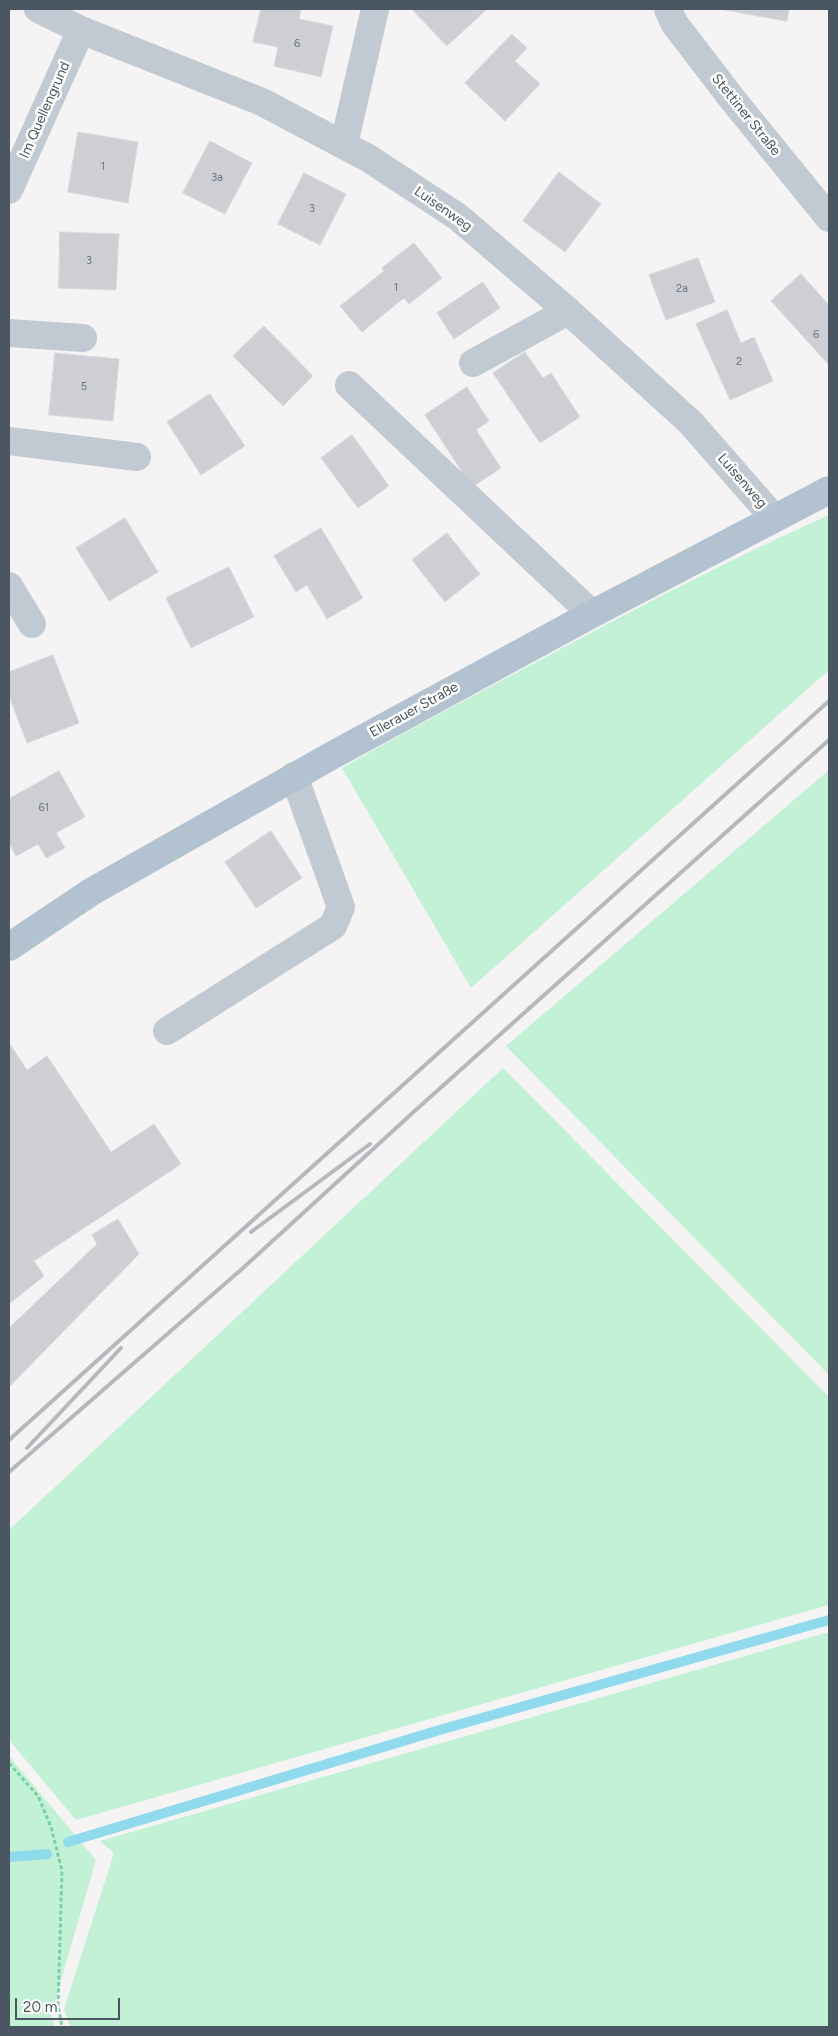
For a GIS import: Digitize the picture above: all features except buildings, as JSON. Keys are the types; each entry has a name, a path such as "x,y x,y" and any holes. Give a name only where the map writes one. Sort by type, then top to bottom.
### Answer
{"main road":[{"name":"Ellerauer Straße","path":"9,947 91,892 294,776 592,614 829,490"}],"street":[{"name":"Luisenweg","path":"38,9 81,30 262,102 344,144 458,217 568,311 691,423 774,518"},
{"path":"344,144 376,9"},
{"name":"Stettiner Straße","path":"668,9 674,23 732,100 829,218"},
{"name":"Im Quellengrund","path":"9,190 81,30"},
{"path":"473,363 568,311"},
{"path":"9,333 83,338"},
{"path":"349,385 592,614"},
{"path":"9,440 137,457"},
{"path":"9,586 32,624"},
{"path":"167,1031 332,926 341,906 294,776"}],"path":[{"path":"9,1763 38,1796 51,1827 62,1870 58,2006 62,2027"}],"green space":[{"path":"829,515 829,670 471,988 342,768 448,709 657,598"},
{"path":"829,770 829,1375 506,1046"},
{"path":"503,1068 829,1397 829,1605 76,1820 9,1740 9,1530"},
{"path":"829,1632 829,2027 70,2027 64,2009 114,1853 100,1841"},
{"path":"9,1756 96,1860 51,2015 55,2027 9,2027"}],"waterway":[{"path":"68,1842 443,1729 829,1620"},
{"path":"9,1857 47,1854"}],"railway":[{"path":"9,1440 829,701"},
{"path":"9,1472 243,1268 418,1108 829,740"},
{"path":"251,1232 370,1144"},
{"path":"27,1448 121,1348"}]}
